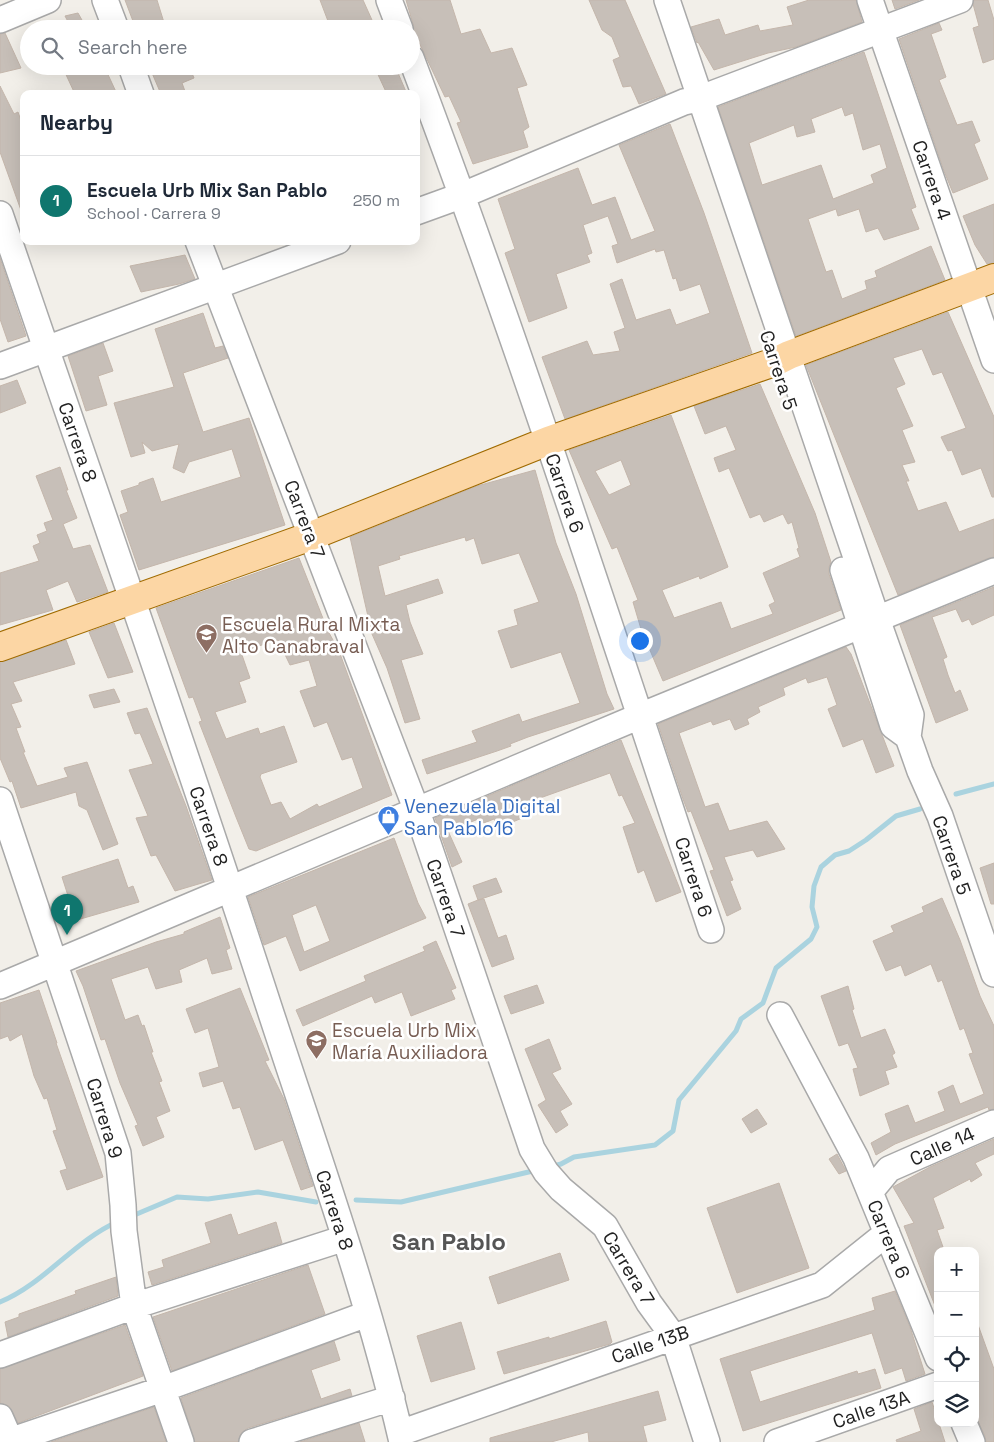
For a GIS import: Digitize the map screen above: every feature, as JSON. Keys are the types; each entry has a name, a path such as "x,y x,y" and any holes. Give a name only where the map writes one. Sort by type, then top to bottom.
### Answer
{"main road":[{"path":"0,648 311,536 548,441 783,358 982,283"}],"street":[{"path":"0,20 48,0"},
{"path":"105,0 113,20"},
{"path":"389,0 397,20"},
{"name":"Carrera 5","path":"649,0 692,100 783,358 869,623 911,715 908,738 920,771 984,913 994,974"},
{"name":"Carrera 5","path":"667,0 692,100"},
{"name":"Carrera 4","path":"870,0 880,31 982,283 994,360"},
{"path":"420,211 463,195 692,100 960,0"},
{"path":"135,75 140,90"},
{"name":"Carrera 6","path":"417,75 463,195 548,441 711,930"},
{"name":"Carrera 8","path":"0,214 231,889 345,1238 392,1398 401,1438"},
{"name":"Carrera 7","path":"200,245 416,810 532,1149 546,1172 562,1189 605,1226 649,1303 673,1336 707,1442"},
{"path":"0,366 327,245"},
{"path":"0,986 640,716 994,571"},
{"name":"Carrera 9","path":"0,800 118,1153 124,1231 134,1306 181,1442"},
{"name":"Carrera 6","path":"780,1015 856,1158 934,1348"},
{"name":"Calle 14","path":"870,1192 889,1169 994,1123"},
{"name":"Calle 14","path":"856,1158 889,1169"},
{"name":"Calle 13B","path":"401,1438 673,1336 822,1285 887,1233"},
{"path":"0,1355 134,1306 345,1238"},
{"path":"0,1417 9,1442 163,1389 367,1314"},
{"name":"Calle 13A","path":"777,1442 934,1386"},
{"path":"252,1442 392,1398"},
{"path":"966,1427 972,1442"}],"building":[{"path":"125,0 157,0 163,20 133,20"},
{"path":"320,0 363,0 372,20 328,20"},
{"path":"406,0 450,0 461,34 480,29 491,53 512,48 527,85 517,88 529,127 523,131 528,147 473,164 457,123 461,122 449,96 445,97 420,45 420,20 412,20"},
{"path":"589,0 625,0 666,94 639,104 631,86 623,87 613,60 620,57 612,37 602,30"},
{"path":"809,0 856,0 862,22 796,47 768,53 714,70 697,43 691,27 719,19 725,35 758,25 760,31 793,25 787,7"},
{"path":"892,0 919,0 895,9"},
{"path":"974,0 988,0 994,20 994,59 983,63 973,28 979,26 973,4"},
{"path":"78,13 82,20 67,20 65,16"},
{"path":"939,23 942,30 931,34 946,77 939,80 957,125 972,121 980,141 974,144 988,179 953,193 899,39"},
{"path":"5,33 20,68 0,73 0,34"},
{"path":"864,52 916,207 911,209 919,229 884,240 878,228 866,232 859,209 838,216 836,209 808,219 826,272 832,270 842,299 867,289 865,281 877,277 875,271 931,246 945,280 796,336 718,107","holes":["842,107 845,116 853,113 863,150 880,144 887,168 871,175 874,183 833,199 821,165 762,185 749,143 794,125 797,137 815,132 811,119"]},
{"path":"66,75 108,75 115,90 73,90"},
{"path":"153,75 193,75 194,78 182,83 185,90 159,90"},
{"path":"378,75 399,75 405,90 385,90"},
{"path":"0,86 14,114 18,112 20,118 20,207 0,152"},
{"path":"670,124 704,213 752,353 565,419 542,357 587,341 593,355 620,351 614,332 625,328 610,284 622,279 636,320 670,309 676,325 710,313 700,284 680,291 676,278 673,279 664,250 656,252 655,249 617,263 612,246 618,244 608,216 583,225 592,253 587,255 590,262 556,274 567,308 529,322 505,253 515,249 498,199 578,168 592,205 615,197 631,240 655,231 619,145"},
{"path":"994,204 994,263 987,264 975,245 963,216"},
{"path":"185,255 195,279 141,292 130,266"},
{"path":"0,258 26,336 8,342 0,319"},
{"path":"948,312 994,417 994,497 992,497 981,468 962,475 952,450 948,451 941,437 966,428 942,372 933,375 922,349 893,358 905,384 896,388 913,426 902,430 915,462 902,465 918,511 946,502 959,532 994,519 994,557 898,595 806,365"},
{"path":"203,313 215,348 223,346 228,358 183,373 203,432 249,418 285,525 139,570 120,515 128,512 121,491 153,478 161,502 241,477 232,449 189,462 184,473 173,468 179,444 152,451 142,442 145,453 131,457 114,403 174,387 155,329"},
{"path":"103,343 113,371 98,376 107,405 86,411 68,356"},
{"path":"17,380 26,403 0,413 0,386"},
{"path":"760,384 815,513 831,562 829,574 841,610 663,681 641,629 633,602 638,600 617,547 612,549 569,450 671,415 728,567 700,579 699,576 662,590 674,618 721,602 731,629 773,614 769,605 775,602 763,573 800,557 792,522 788,524 783,514 764,522 760,514 750,518 729,468 719,472 714,458 736,450 726,426 705,434 694,406","holes":["621,460 631,485 609,495 595,471"]},
{"path":"60,467 68,490 66,490 77,518 63,524 73,549 90,545 108,592 77,602 68,581 46,590 53,610 0,625 0,573 39,561 33,546 40,543 37,535 47,531 44,523 53,520 36,476"},
{"path":"535,470 556,543 576,594 607,694 614,709 528,737 510,744 511,746 427,774 422,760 477,742 472,731 519,714 522,722 580,703 561,652 511,668 498,631 518,625 514,610 539,602 519,553 482,564 474,538 466,541 465,537 399,556 400,559 378,566 385,596 438,579 443,593 406,605 410,622 423,654 401,660 420,719 405,723 387,668 372,634 350,537 477,486"},
{"path":"299,558 328,631 339,651 392,795 256,851 249,849 199,722 202,721 193,697 189,698 156,608","holes":["278,640 290,665 309,660 317,686 300,691 314,727 327,722 342,760 352,757 363,788 319,807 317,804 290,819 281,802 271,805 260,777 261,774 297,762 284,726 260,734 258,728 226,739 215,712 246,702 239,682 250,678 242,655 253,651 252,648"]},
{"path":"994,587 994,615 972,625 969,619 962,622 956,609 932,617 947,657 943,659 948,675 955,693 960,690 968,710 936,723 900,625"},
{"path":"114,623 133,672 108,678 89,632"},
{"path":"66,640 75,664 13,682 22,701 11,704 21,727 16,728 25,752 23,752 37,786 68,777 64,768 87,762 118,844 103,850 87,810 79,806 76,792 21,808 12,781 10,782 0,758 0,662"},
{"path":"846,647 851,654 894,766 876,773 863,739 843,747 828,709 837,705 827,677 808,683 806,678 783,688 785,695 758,707 760,712 747,719 749,724 735,730 730,719 713,725 711,721 679,733 705,807 718,803 729,831 767,821 785,849 757,857 753,850 724,857 733,880 730,881 741,909 727,916 710,871 714,870 691,811 688,812 683,799 658,724"},
{"path":"114,689 120,702 94,708 89,695"},
{"path":"147,708 186,806 212,880 175,891 156,855 151,856 136,818 148,816 129,770 153,764 140,733 135,734 127,713"},
{"path":"621,740 681,892 656,902 644,870 638,873 623,827 635,823 622,795 619,796 610,773 540,798 544,809 498,828 494,819 484,823 481,818 448,831 462,862 452,867 435,818"},
{"path":"394,838 418,903 426,918 300,971 286,936 264,945 248,897","holes":["316,905 330,941 304,952 292,915"]},
{"path":"118,859 128,888 133,886 139,902 70,922 64,907 71,905 62,877"},
{"path":"994,863 994,904 991,904 980,868"},
{"path":"496,878 502,892 478,900 473,886"},
{"path":"942,898 960,940 980,996 994,1026 994,1109 989,1110 988,1107 895,1144 876,1155 871,1143 891,1132 885,1114 908,1105 915,1123 945,1111 938,1092 953,1085 960,1104 984,1094 969,1054 973,1053 964,1028 960,1030 942,980 938,982 931,964 905,976 901,965 886,971 873,941 894,932 891,926 924,912 922,907"},
{"path":"484,899 498,938 506,935 514,959 492,967 468,904"},
{"path":"220,917 230,948 226,950 232,969 212,974 207,958 179,970 182,982 156,989 148,967 111,979 125,1020 138,1015 142,1026 144,1025 153,1052 151,1052 162,1081 159,1082 170,1111 156,1117 164,1137 143,1146 135,1126 138,1125 120,1083 105,1039 101,1040 76,971 156,942 184,934 184,932"},
{"path":"436,941 456,988 451,990 455,999 411,1016 402,992 375,1003 372,996 303,1026 296,1010 366,981 364,976 425,951 423,947"},
{"path":"537,985 544,1003 511,1014 504,996"},
{"path":"848,986 854,1009 852,1010 861,1038 885,1029 895,1053 892,1055 897,1067 885,1071 889,1084 860,1096 853,1069 858,1068 848,1043 839,1046 821,996"},
{"path":"240,988 269,1060 265,1061 284,1099 313,1186 301,1190 283,1140 255,1150 240,1107 233,1109 223,1081 203,1087 199,1073 219,1067 208,1028 195,1033 186,1009"},
{"path":"39,990 103,1177 67,1190 60,1171 67,1169 53,1131 57,1130 47,1098 44,1099 34,1076 22,1034 10,1041 8,1036 0,1039 0,1003"},
{"path":"549,1039 561,1069 552,1073 572,1104 560,1111 568,1125 556,1133 538,1105 546,1100 525,1049"},
{"path":"757,1109 767,1124 751,1133 742,1119"},
{"path":"994,1139 994,1154 975,1163 982,1175 971,1182 970,1179 933,1198 944,1228 937,1230 943,1247 934,1247 934,1303 904,1226 914,1223 893,1187 930,1167"},
{"path":"837,1154 846,1171 839,1174 829,1159"},
{"path":"779,1183 809,1268 737,1293 707,1208"},
{"path":"231,1214 238,1235 276,1222 282,1243 152,1285 148,1272 164,1267 162,1260 211,1243 205,1223"},
{"path":"560,1253 569,1280 498,1304 489,1277"},
{"path":"308,1265 325,1314 172,1371 153,1317"},
{"path":"116,1277 118,1296 8,1337 5,1322 19,1317 19,1314 76,1294 75,1291"},
{"path":"895,1291 910,1327 925,1374 906,1381 902,1368 885,1374 872,1333 775,1363 750,1371 760,1402 857,1371 858,1374 875,1369 881,1388 743,1431 720,1359 875,1310 872,1298"},
{"path":"606,1321 612,1342 610,1344 504,1374 497,1352 549,1337 549,1339"},
{"path":"461,1322 475,1369 431,1382 417,1336"},
{"path":"125,1325 143,1376 18,1423 9,1406 0,1403 0,1369"},
{"path":"979,1328 994,1369 994,1442 986,1442 979,1423"},
{"path":"334,1341 340,1360 311,1370 321,1399 350,1389 352,1396 248,1428 241,1433 238,1442 195,1442 181,1398"},
{"path":"658,1391 666,1420 643,1426 647,1442 589,1442 588,1432 551,1442 490,1442 490,1438"},
{"path":"932,1402 934,1408 934,1427 940,1427 945,1442 897,1442 896,1440 921,1431 914,1409"},
{"path":"154,1407 166,1442 51,1442"},
{"path":"359,1423 365,1442 300,1442"}],"waterway":[{"path":"956,794 994,784"},
{"path":"550,1167 574,1157 655,1145 673,1131 679,1100 736,1031 741,1019 763,1003 776,968 811,939 817,927 812,907 814,886 821,867 835,855 849,851 866,840 896,816 920,809"},
{"path":"356,1200 401,1202 537,1170"},
{"path":"132,1216 177,1197 208,1199 258,1192 316,1202"},
{"path":"0,1302 31,1285 87,1240 117,1222"}],"place":[{"name":"Escuela Rural Mixta Alto Canabraval","path":"206,654"},
{"name":"Venezuela Digital San Pablo16","path":"388,836"},
{"name":"Escuela Urb Mix San Pablo","path":"67,935"},
{"name":"Escuela Urb Mix María Auxiliadora","path":"316,1060"}],"district":[{"name":"San Pablo","path":"449,1242"}]}
